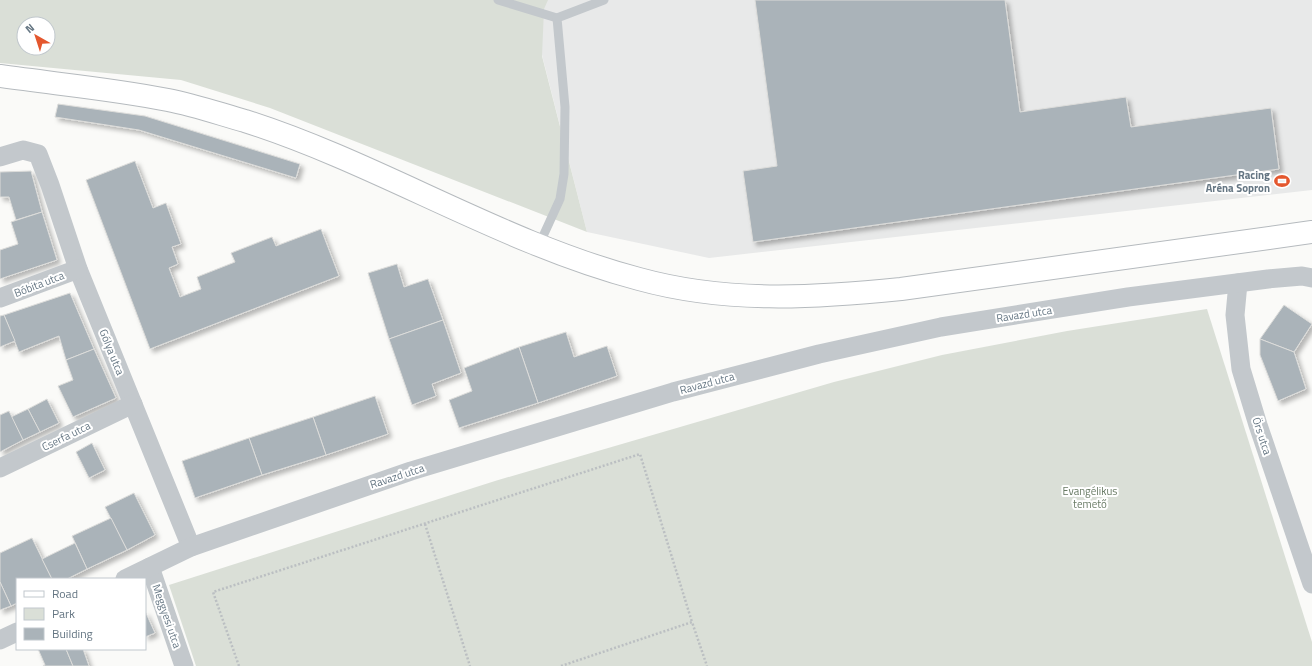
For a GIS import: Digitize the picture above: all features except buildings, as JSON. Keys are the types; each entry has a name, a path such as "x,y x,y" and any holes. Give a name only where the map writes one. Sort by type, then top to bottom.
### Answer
{"main road":[{"path":"0,76 169,100 246,122 320,148 539,245 639,280 704,292 768,298 842,295 901,290 1312,232"}],"street":[{"name":"Gólya utca","path":"0,157 22,150 38,154 78,269 191,547"},
{"name":"Bóbita utca","path":"0,298 78,269"},
{"name":"Ravazd utca","path":"127,578 191,547 411,471 673,392 819,354 965,323 1128,297 1281,278 1302,276 1312,278"},
{"name":"Örs utca","path":"1238,283 1235,315 1241,369 1258,425 1312,584"},
{"name":"Cserfa utca","path":"0,468 133,404"},
{"name":"Meggyesi utca","path":"150,567 184,666"},
{"path":"0,640 16,632"}],"lane":[{"path":"498,0 557,18 604,0"},
{"path":"539,245 560,199 564,174 565,108 557,18"}],"path":[{"path":"239,666 213,592 640,454 707,666"},
{"path":"425,524 470,666"},
{"path":"561,666 692,622"}],"shaded area":[{"path":"528,0 1312,0 1312,190 709,258 587,232"}],"green space":[{"path":"0,0 548,0 544,9 542,56 587,232 270,108 181,80 0,63"},
{"name":"Evangélikus temető","path":"1207,309 1312,642 1312,666 196,666 169,585 495,481 834,382 942,355 1067,331"}],"place":[{"name":"Racing Aréna Sopron","path":"1282,181"}]}
